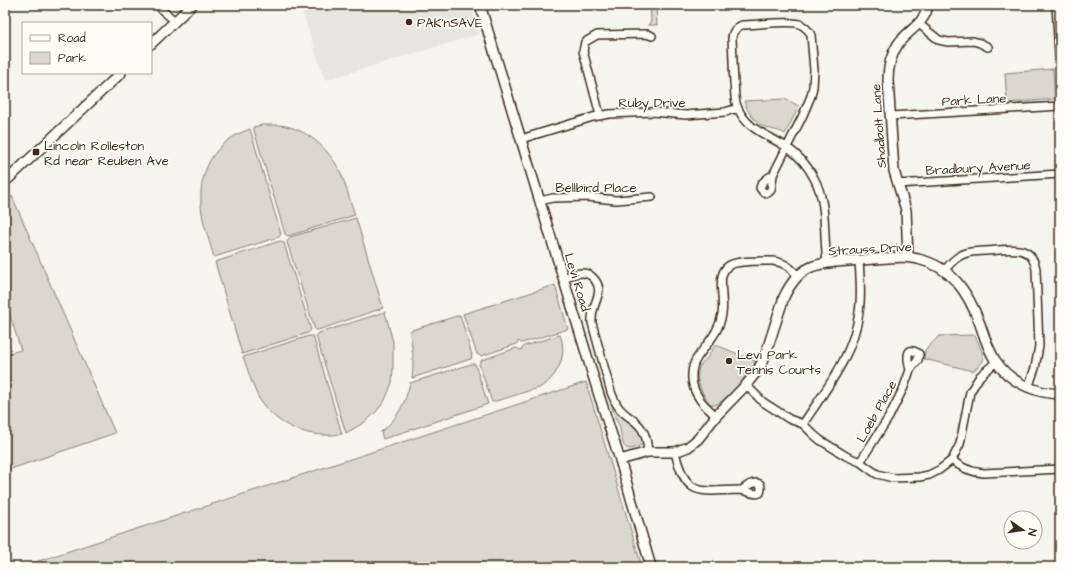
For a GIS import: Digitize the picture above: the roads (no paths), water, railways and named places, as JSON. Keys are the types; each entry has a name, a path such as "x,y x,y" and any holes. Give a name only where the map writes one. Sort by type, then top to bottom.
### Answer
{"street":[{"path":"159,5 162,10 175,21"},
{"path":"152,43 192,5"},
{"name":"Levi Road","path":"480,5 620,460 651,567"},
{"name":"Shadbolt Lane","path":"908,257 906,210 897,184 892,162 888,70 890,61 898,44 919,24 924,17 928,5"},
{"path":"1056,5 1060,70"},
{"path":"773,175 787,148 808,105 813,86 814,70 812,40 809,31 806,28 802,25 792,23 742,25 734,31 732,39 735,97 738,108 746,121 751,126 787,148 794,153 804,163 813,176 822,202 827,262"},
{"path":"919,24 939,40 948,42 973,41 988,47"},
{"path":"600,116 582,51 585,42 597,35 647,34 652,36"},
{"path":"5,182 120,74"},
{"name":"Park Lane","path":"890,116 1060,106"},
{"name":"Ruby Drive","path":"521,139 600,116 653,112 686,115 725,112 738,108"},
{"name":"Bradbury Avenue","path":"897,184 1060,174"},
{"name":"Bellbird Place","path":"540,201 553,198 588,197 613,200 652,198"},
{"path":"945,270 956,258 965,253 1008,249 1020,250 1030,255 1036,268 1040,336 1035,368 1028,388"},
{"name":"Strauss Drive","path":"620,460 648,452 675,452 693,444 716,416 753,377 762,363 788,288 798,276 811,267 827,262 908,257 925,260 945,270 960,285 970,300 987,344 996,362 1009,376 1028,388 1044,393 1060,394"},
{"path":"803,424 842,364 854,337 860,312 861,300 859,260"},
{"path":"716,416 702,403 698,397 692,381 692,373 694,362 714,337 721,322 723,307 721,279 723,272 733,263 776,261 787,265 798,276"},
{"path":"563,278 577,274 585,274 592,277 597,282 599,290 592,311 592,323 611,392 620,410 638,424 643,430 648,452"},
{"path":"746,385 763,402 780,414 793,421 803,424 814,435 831,447 860,462 877,474 893,478 919,477 929,475 939,470 952,460 960,444 970,392 980,376 996,362"},
{"name":"Loeb Place","path":"860,462 889,417 904,387 910,370"},
{"path":"675,452 680,471 688,483 693,487 713,492 742,490"},
{"path":"952,460 967,470 984,473 1060,469"}],"place":[{"name":"PAK'nSAVE","path":"409,22"},
{"name":"Lincoln Rolleston Rd near Reuben Ave","path":"36,152"},
{"name":"Levi Park Tennis Courts","path":"729,361"}]}
